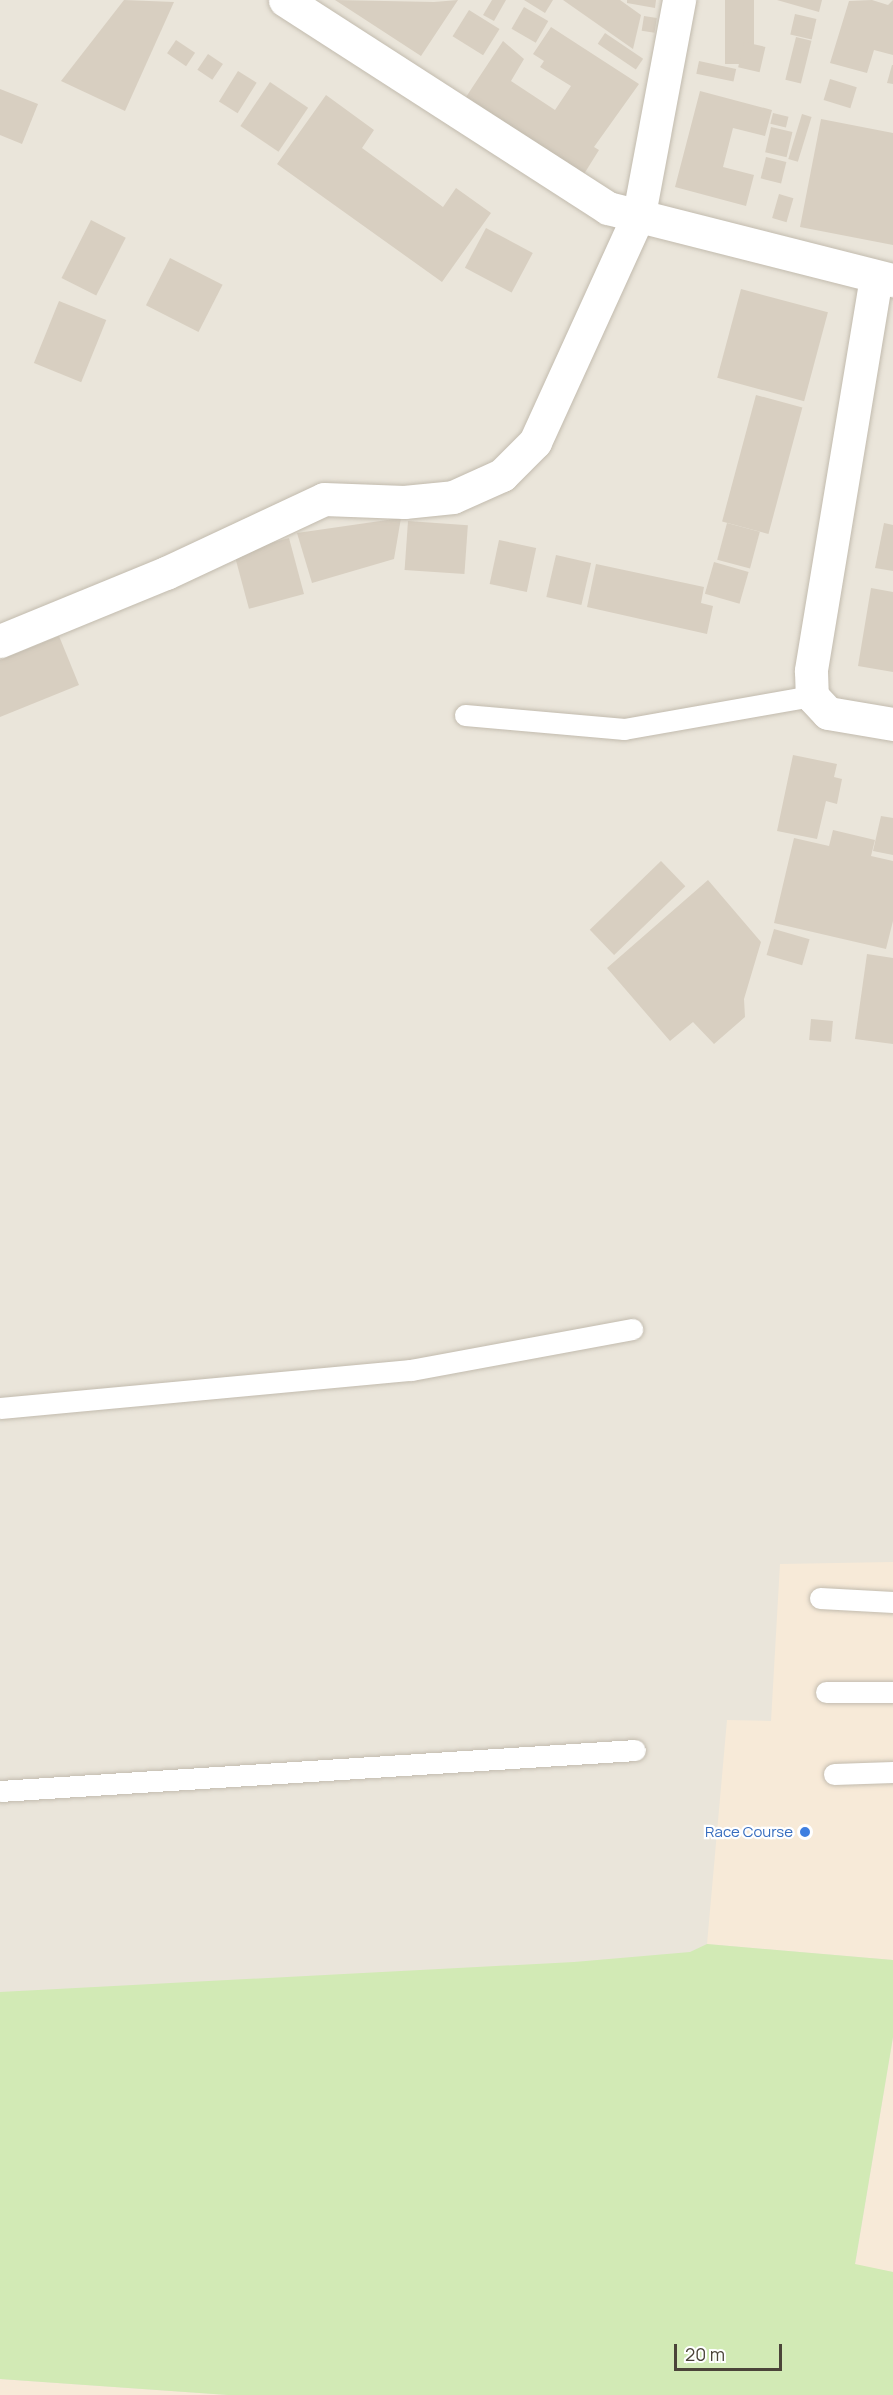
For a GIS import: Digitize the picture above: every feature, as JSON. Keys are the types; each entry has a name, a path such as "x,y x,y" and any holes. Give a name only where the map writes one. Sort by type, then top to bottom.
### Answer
{"street":[{"path":"285,0 608,207 884,278 811,671 812,696 828,713 893,724"},
{"path":"0,641 166,573 324,499 404,502 453,497 502,475 535,442 639,214 679,0"}],"lane":[{"path":"465,716 624,729 812,696"},
{"path":"0,1408 411,1370 632,1329"},
{"path":"820,1598 893,1602"},
{"path":"826,1692 893,1692"},
{"path":"0,1791 635,1750"},
{"path":"834,1774 893,1772"}],"shaded area":[{"path":"0,0 893,0 893,2395 0,2395"},
{"name":"Race Course","path":"893,1562 893,1960 707,1944 727,1720 771,1721 780,1564"},
{"path":"893,2037 893,2272 855,2265"},
{"path":"0,2379 228,2395 0,2395"}],"green space":[{"path":"707,1944 893,1960 893,2037 855,2264 893,2272 893,2395 228,2395 0,2379 0,1992 574,1962 690,1952"}],"building":[{"path":"124,0 174,2 125,111 61,81"},
{"path":"335,0 434,2 458,0 421,56"},
{"path":"492,0 506,0 494,21 483,15"},
{"path":"524,0 553,0 545,13"},
{"path":"563,0 620,0 641,15 633,49"},
{"path":"627,0 656,0 655,8 627,3"},
{"path":"725,0 754,0 754,64 725,64"},
{"path":"777,0 822,0 819,12"},
{"path":"872,0 888,5 893,0 893,55 874,50 867,73 830,63 849,1"},
{"path":"524,7 548,21 536,43 512,29"},
{"path":"469,10 500,29 483,55 453,36"},
{"path":"795,14 816,19 812,39 790,34"},
{"path":"644,16 657,18 654,33 642,31"},
{"path":"551,27 639,84 594,147 599,150 584,174 466,97 503,41 524,59 511,81 555,110 571,86 540,67 544,61 533,54"},
{"path":"605,33 643,59 636,70 598,44"},
{"path":"796,37 812,41 801,84 785,80"},
{"path":"176,40 195,53 186,66 167,53"},
{"path":"744,42 765,47 760,72 738,67"},
{"path":"208,54 223,64 212,80 197,70"},
{"path":"699,61 736,69 733,82 696,74"},
{"path":"893,65 893,84 887,83"},
{"path":"238,71 257,83 238,113 219,102"},
{"path":"830,79 857,87 850,108 824,100"},
{"path":"270,82 308,108 278,152 240,126"},
{"path":"0,89 38,104 22,144 0,135"},
{"path":"700,91 772,110 765,136 733,128 723,167 754,175 746,206 675,187"},
{"path":"326,95 374,130 362,148 443,207 456,188 491,213 442,282 277,164"},
{"path":"773,113 789,117 786,128 770,124"},
{"path":"802,114 812,117 798,162 788,159"},
{"path":"821,119 893,133 893,245 800,227"},
{"path":"771,127 792,132 787,157 765,152"},
{"path":"766,157 786,162 781,183 761,178"},
{"path":"779,194 793,198 787,222 772,218"},
{"path":"91,220 126,238 96,296 61,278"},
{"path":"486,228 533,253 512,293 465,268"},
{"path":"170,258 223,285 199,332 146,305"},
{"path":"741,289 828,312 804,401 717,378"},
{"path":"59,301 106,320 81,382 34,363"},
{"path":"756,395 802,407 768,534 722,522"},
{"path":"401,518 394,559 312,583 297,533"},
{"path":"408,521 468,525 464,574 405,570"},
{"path":"727,523 760,532 750,569 717,560"},
{"path":"884,523 893,525 893,571 875,568"},
{"path":"289,538 304,594 249,609 234,553"},
{"path":"499,540 536,548 527,592 490,584"},
{"path":"556,555 591,563 581,605 546,597"},
{"path":"714,562 749,572 740,604 705,594"},
{"path":"596,564 704,587 701,603 713,606 707,634 587,607"},
{"path":"871,588 893,592 893,672 858,666"},
{"path":"59,636 79,685 0,717 0,660"},
{"path":"793,755 837,764 834,777 842,779 837,804 826,801 817,839 777,831"},
{"path":"881,816 893,818 893,855 873,851"},
{"path":"833,830 875,840 871,856 893,861 893,921 886,949 774,923 794,838 829,846"},
{"path":"661,861 685,886 614,955 590,930"},
{"path":"708,880 761,942 744,999 745,1017 714,1044 693,1022 670,1041 607,968"},
{"path":"774,929 810,939 802,965 767,955"},
{"path":"867,954 893,958 893,1044 855,1039"},
{"path":"811,1019 833,1021 831,1042 809,1040"}],"place":[{"name":"Race Course","path":"805,1832"}]}
